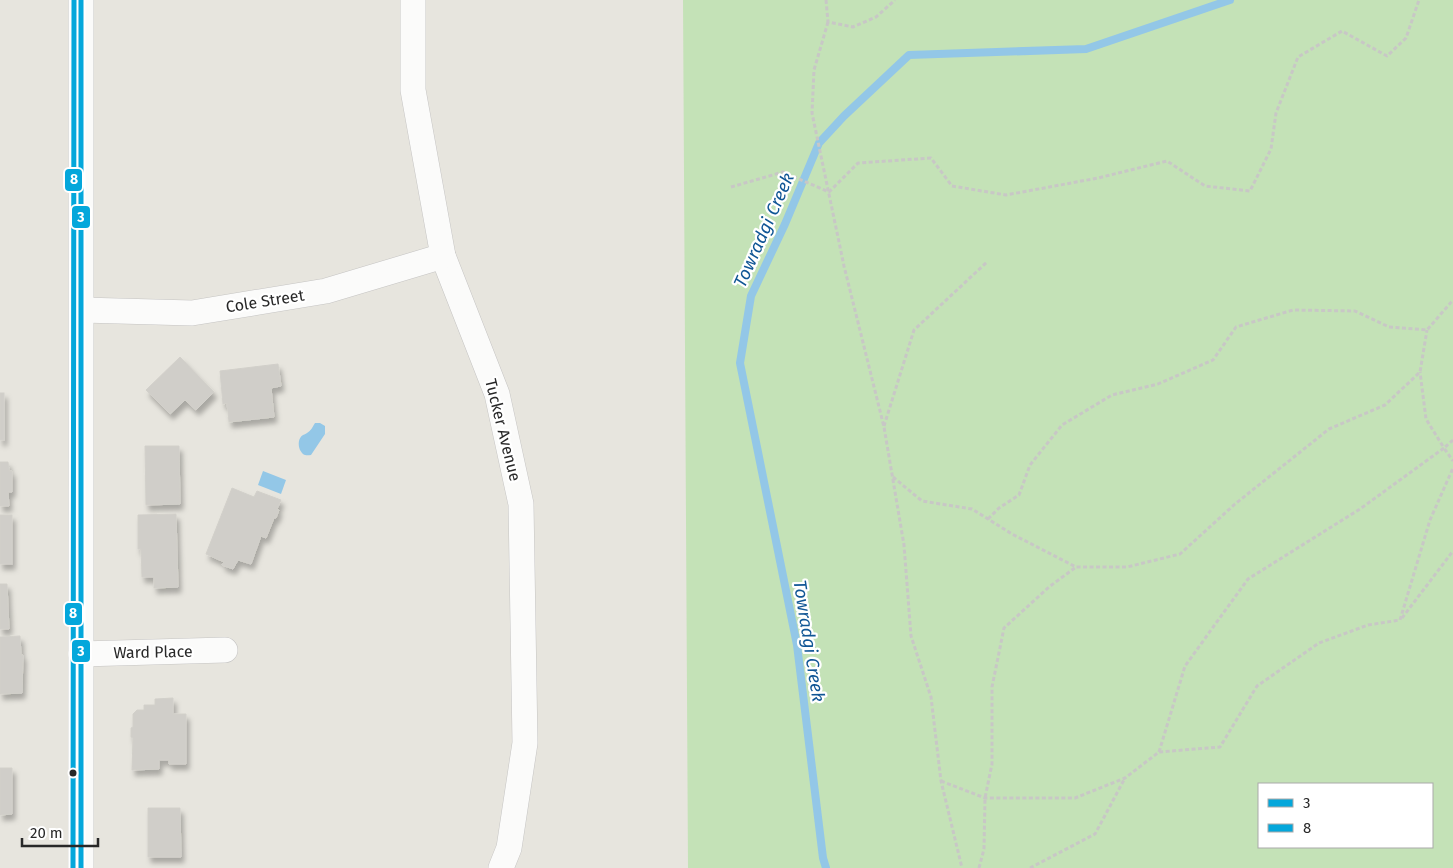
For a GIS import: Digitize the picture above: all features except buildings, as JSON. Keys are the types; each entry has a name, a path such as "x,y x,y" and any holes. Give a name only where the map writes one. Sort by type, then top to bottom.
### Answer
{"street":[{"path":"81,0 81,868"},
{"name":"Tucker Avenue","path":"413,0 413,90 443,256 497,394 521,504 525,743 509,848 501,868"},
{"name":"Cole Street","path":"82,310 192,313 326,292 443,256"},
{"name":"Ward Place","path":"80,654 226,650"}],"path":[{"path":"826,0 828,22 814,70 812,113 844,266 884,427 904,545 912,636 931,697 941,781 962,868"},
{"path":"828,22 853,27 876,17 894,0"},
{"path":"829,192 858,163 931,158 952,186 1006,195 1098,178 1167,161 1205,186 1250,191 1271,149 1276,113 1298,57 1342,31 1387,56 1406,38 1419,0"},
{"path":"730,188 783,172 829,192"},
{"path":"884,427 914,330 987,262"},
{"path":"1453,300 1427,330 1420,372 1426,419 1453,462"},
{"path":"988,519 999,508 1019,495 1030,465 1062,425 1112,395 1158,384 1213,360 1236,327 1293,310 1355,311 1389,327 1427,330"},
{"path":"893,477 922,501 972,509 1012,534 1076,567 1127,567 1180,554 1235,504 1329,429 1385,405 1420,372"},
{"path":"1159,752 1184,666 1248,579 1360,509 1453,440"},
{"path":"1400,620 1430,520 1453,468"},
{"path":"941,781 984,798 1075,798 1125,778 1159,752 1220,747 1257,686 1319,643 1368,625 1400,620 1453,551"},
{"path":"979,868 984,849 984,798 992,764 992,687 1004,628 1049,587 1076,567"},
{"path":"1030,868 1095,834 1125,778"}],"green space":[{"path":"683,0 1453,0 1453,868 688,868"}],"water":[{"path":"315,423 325,426 325,434 311,455 303,454 300,450 299,440 301,436 310,431"},
{"path":"263,471 286,480 281,494 258,485"}],"waterway":[{"name":"Towradgi Creek","path":"826,868 823,858 797,645 740,363 751,296 785,224 819,143 844,116 909,55 1086,49 1230,0"}],"transit line":[{"name":"8","path":"73,868 74,0"},
{"name":"3","path":"81,0 81,868"}]}
